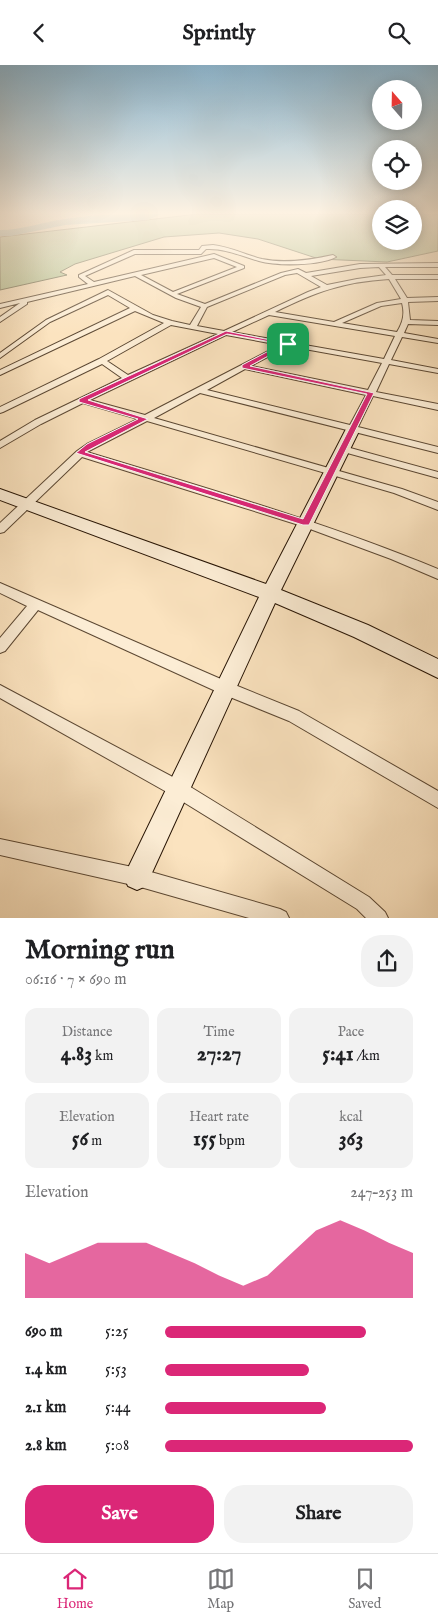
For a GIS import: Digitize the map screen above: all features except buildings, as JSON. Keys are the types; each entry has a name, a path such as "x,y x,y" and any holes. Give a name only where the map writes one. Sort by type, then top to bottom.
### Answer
{"street":[{"path":"93,284 81,277 130,254"},
{"path":"244,254 272,263 333,257"},
{"path":"0,306 214,256 242,267 172,294"},
{"path":"307,275 381,265 438,265"},
{"path":"137,877 270,593 406,322 408,313 406,300 381,265"},
{"path":"193,326 204,306 283,274 298,271 326,287"},
{"path":"134,274 172,294 204,306"},
{"path":"1,442 127,378 326,287 348,281 390,277 438,277"},
{"path":"17,366 0,357 48,321 108,292 135,308 170,323 438,371"},
{"path":"0,320 30,299"},
{"path":"334,324 368,307 406,300 438,299"},
{"path":"0,373 135,308"},
{"path":"269,313 438,341"},
{"path":"406,322 438,323"},
{"path":"0,410 102,361 170,323"},
{"path":"0,529 90,445 288,344"},
{"path":"102,361 127,378"},
{"path":"244,367 438,407"},
{"path":"198,390 438,450"},
{"path":"82,400 398,491 438,506"},
{"path":"343,449 438,475"},
{"path":"80,453 306,523 409,561 438,574"},
{"path":"0,494 270,593 361,631 438,669"},
{"path":"0,588 225,688 294,716 438,800"},
{"path":"0,647 36,604"},
{"path":"0,691 178,789 363,903 379,918"},
{"path":"0,847 137,877 280,918"}],"green space":[{"path":"0,254 109,254 75,264 60,272 67,275 0,290"},
{"path":"303,254 425,254 387,262 319,259"}],"route":[{"path":"226,332 288,344 244,367 371,393 306,523 80,453 90,445 144,419 82,400 226,332"}]}
